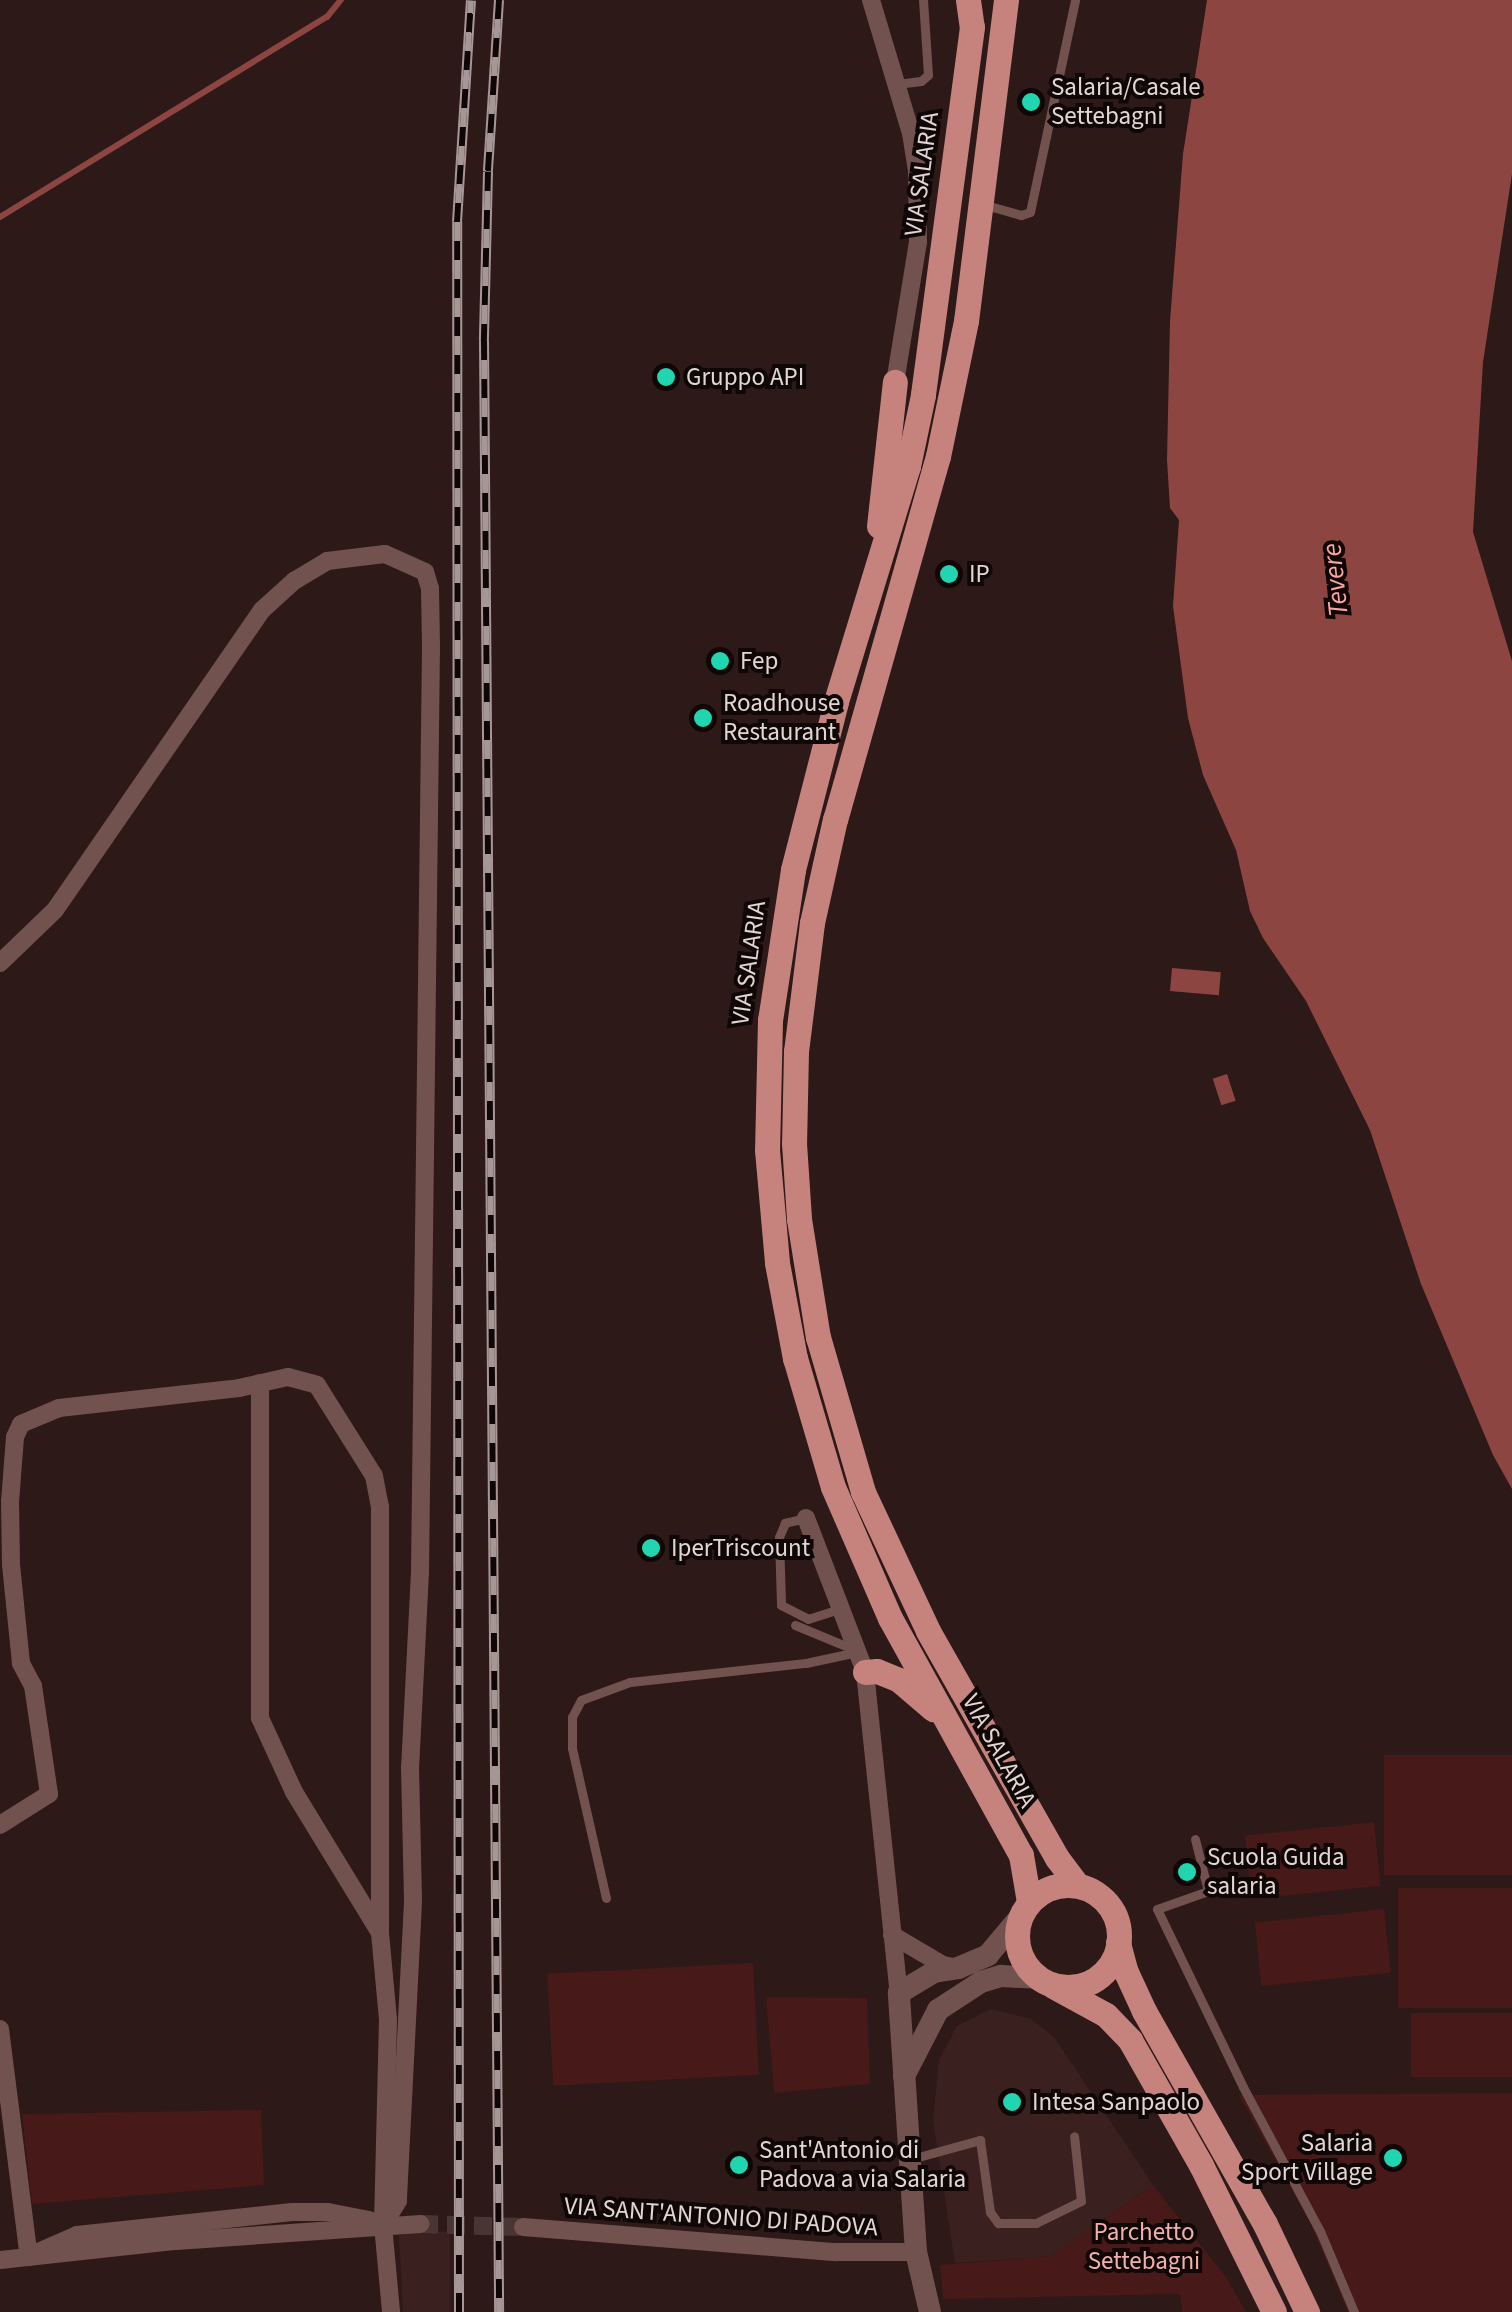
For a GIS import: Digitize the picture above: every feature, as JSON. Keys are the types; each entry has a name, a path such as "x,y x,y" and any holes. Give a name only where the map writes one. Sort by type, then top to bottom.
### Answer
{"main road":[{"name":"VIA SALARIA","path":"968,0 972,27 923,395 908,466 873,572 809,803 781,936 767,1070 770,1205 795,1358 833,1488 890,1618 1021,1855 1024,1909"},
{"name":"VIA SALARIA","path":"1006,0 966,321 938,456 835,818 812,923 796,1051 795,1160 818,1336 863,1492 928,1631 1057,1858 1078,1885"},
{"path":"873,572 895,382"},
{"path":"863,1662 900,1680 954,1732"},
{"path":"1274,2312 1202,2166 1130,2040 1106,2015 1045,1982 1018,1948 1024,1909 1042,1891 1078,1885 1106,1900 1116,1916 1126,1972 1144,2012 1264,2224 1307,2312"},
{"path":"1045,1982 1090,1983 1106,1972 1118,1943"}],"street":[{"path":"871,0 897,84 917,171 918,242 895,382"},
{"path":"880,0 884,36"},
{"path":"0,963 55,910 262,610 283,590 327,560 358,554 385,554 425,572 430,588 432,646 420,1588 410,1767 413,1902 398,2201 384,2225"},
{"path":"0,1825 49,1794 33,1686 21,1663 11,1564 17,1430 32,1416 59,1408 288,1377 318,1385 377,1484 380,1933 388,2020 384,2225 390,2312"},
{"path":"260,1383 260,1718 294,1792 380,1933"},
{"path":"806,1518 863,1662 899,1993 916,2252 930,2312"},
{"path":"899,1993 934,1972 958,1968 988,1955 1024,1909"},
{"path":"892,1935 942,1965 958,1968"},
{"path":"903,2080 938,2010 981,1982 1001,1976 1045,1982"},
{"path":"0,2030 28,2257"},
{"path":"0,2260 420,2224"},
{"name":"VIA SANT'ANTONIO DI PADOVA","path":"523,2227 836,2252 916,2252"}],"lane":[{"path":"897,84 921,82 928,75 923,0"},
{"path":"980,203 1021,215 1030,212 1075,0"},
{"path":"806,1518 781,1528 776,1556 781,1605 808,1620"},
{"path":"842,1608 795,1625 863,1662"},
{"path":"606,1898 571,1738 572,1717 581,1700 630,1682 806,1663 863,1662"},
{"path":"1194,1838 1208,1890 1157,1909 1243,2088 1320,2230 1354,2312"},
{"path":"908,2160 980,2140 990,2212 998,2223 1036,2224 1081,2202 1074,2136"}],"shaded area":[{"path":"990,2009 1031,2019 1054,2037 1153,2185 1051,2256 955,2263 933,2120 939,2060 957,2026"},
{"path":"419,2230 450,2232 450,2312 403,2312 399,2236"}],"green space":[{"path":"1384,1755 1512,1755 1512,1875 1384,1875"},
{"path":"1374,1822 1381,1886 1251,1899 1245,1836"},
{"path":"1398,1888 1512,1888 1512,2008 1398,2008"},
{"path":"1384,1909 1391,1973 1261,1986 1255,1923"},
{"path":"753,1963 759,2075 553,2086 547,1974"},
{"path":"766,1997 867,1998 870,2084 774,2093"},
{"path":"1411,2013 1512,2013 1512,2077 1411,2077"},
{"name":"Salaria Sport Village","path":"1512,2093 1512,2312 1348,2312 1310,2222 1239,2095"},
{"path":"261,2110 264,2185 32,2204 22,2114"},
{"name":"Parchetto Settebagni","path":"1153,2185 1226,2277 1246,2312 1182,2312 1180,2294 943,2299 940,2265 1051,2256"}],"water":[{"name":"Tevere","path":"1207,0 1512,0 1512,174 1483,362 1473,532 1512,661 1512,1489 1493,1455 1421,1284 1370,1130 1306,1001 1263,938 1250,911 1236,850 1203,775 1188,718 1173,606 1179,520 1170,508 1167,460 1170,321 1183,154"},
{"path":"1172,968 1221,972 1219,995 1170,991"},
{"path":"1227,1074 1236,1101 1221,1105 1213,1079"}],"waterway":[{"path":"0,217 327,17 341,0"}],"tunnel":[{"path":"420,2224 523,2227"}],"railway":[{"path":"459,2312 457,222 471,0"},
{"path":"499,0 488,172 484,341 499,2312"}],"place":[{"name":"Salaria/Casale Settebagni","path":"1031,102"},
{"name":"Gruppo API","path":"666,377"},
{"name":"IP","path":"949,574"},
{"name":"Fep","path":"720,661"},
{"name":"Roadhouse Restaurant","path":"703,718"},
{"name":"IperTriscount","path":"651,1548"},
{"name":"Scuola Guida salaria","path":"1187,1872"},
{"name":"Intesa Sanpaolo","path":"1012,2102"},
{"name":"Salaria Sport Village","path":"1393,2158"},
{"name":"Sant'Antonio di Padova a via Salaria","path":"739,2165"}]}
